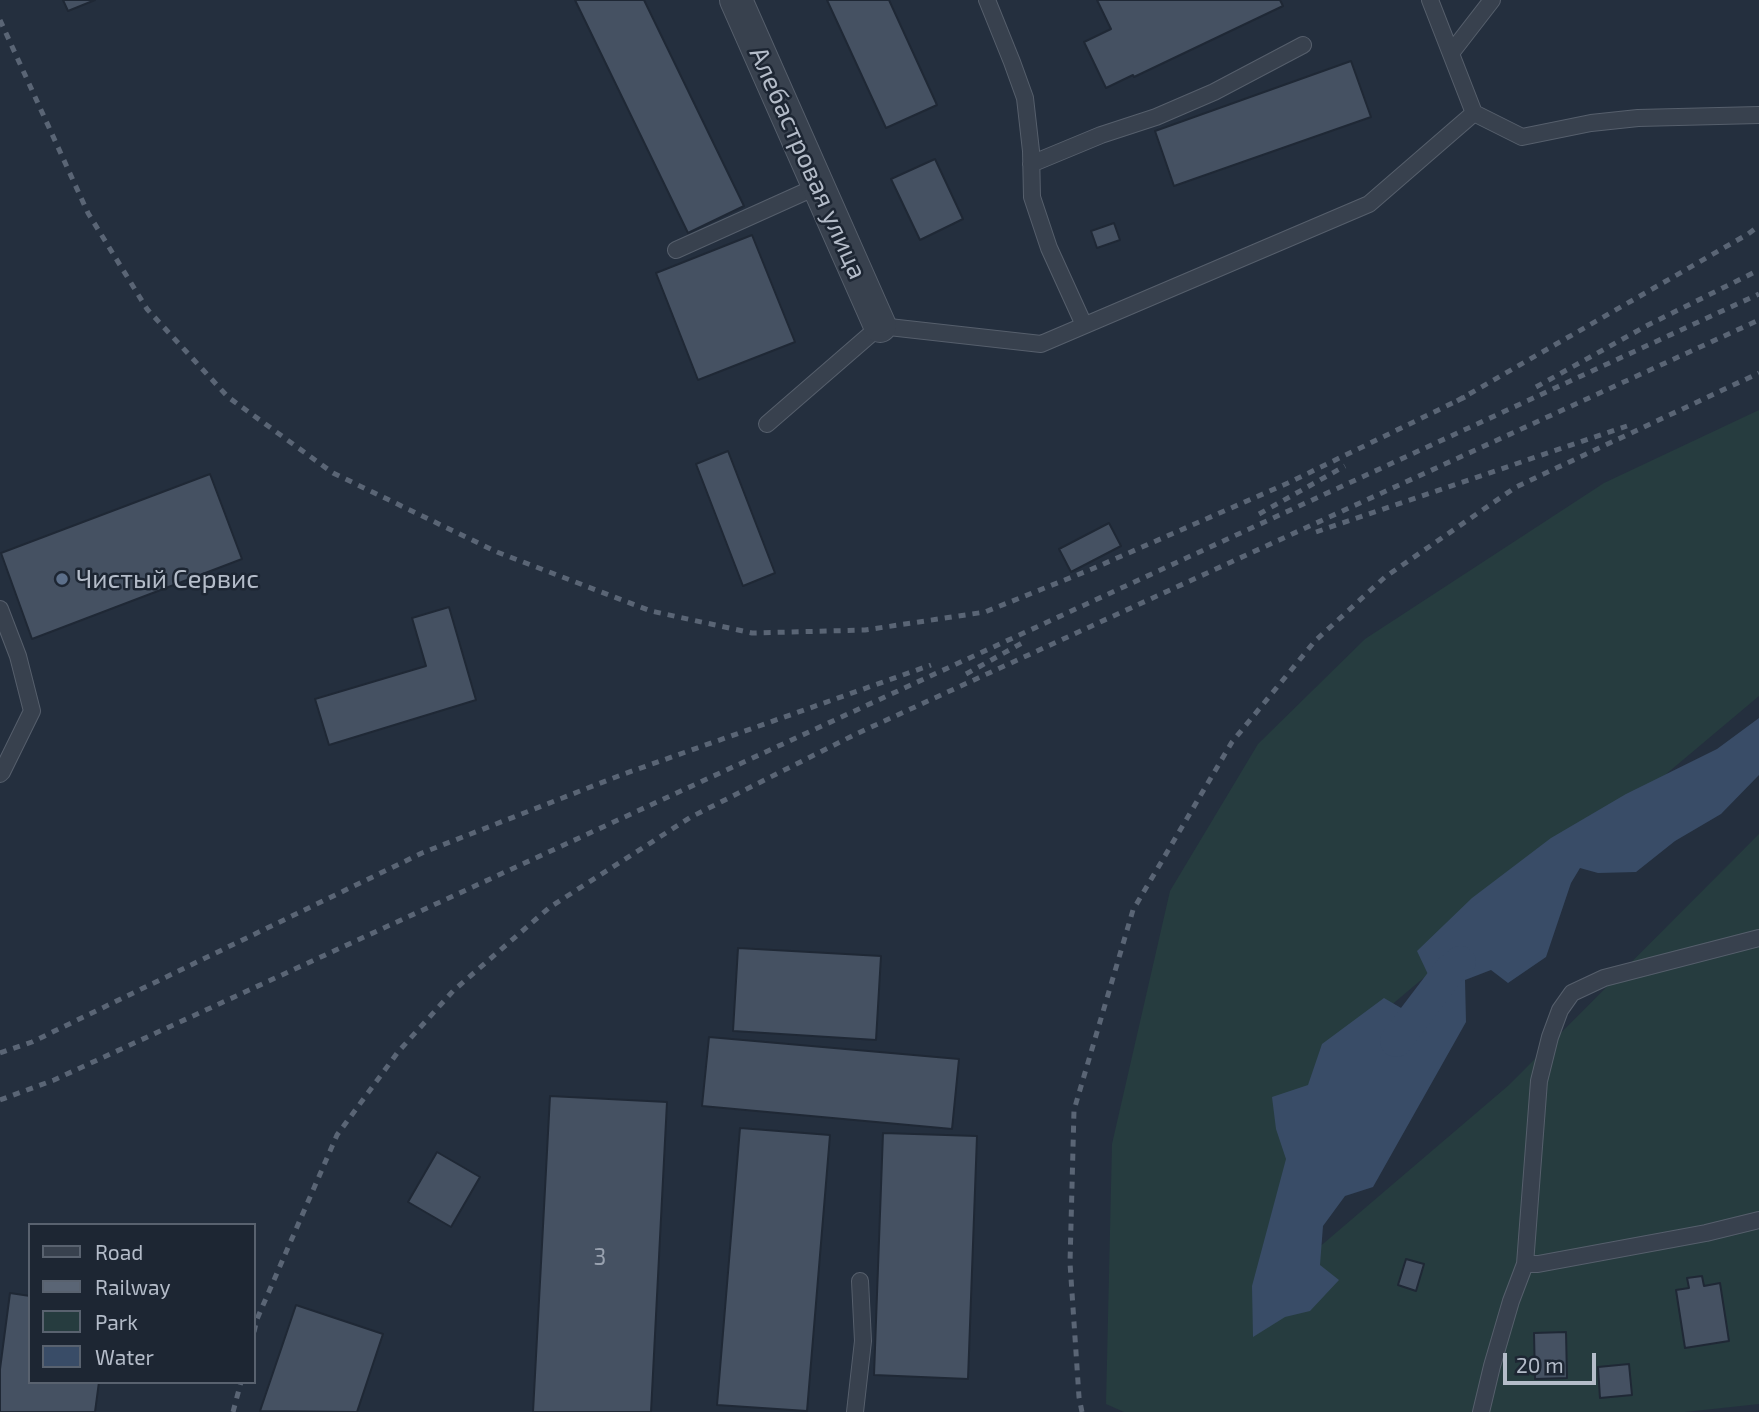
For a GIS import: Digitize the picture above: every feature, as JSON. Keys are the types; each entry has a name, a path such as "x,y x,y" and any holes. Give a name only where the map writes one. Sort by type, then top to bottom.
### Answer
{"street":[{"name":"Алебастровая улица","path":"736,0 880,326"}],"lane":[{"path":"987,0 1025,98 1032,197 1049,248 1084,326"},
{"path":"1430,0 1474,113 1522,137 1591,123 1638,118 1759,115"},
{"path":"1451,54 1492,0"},
{"path":"1031,164 1214,92 1303,45"},
{"path":"767,424 880,326 1041,344 1369,204 1474,113"},
{"path":"676,250 818,186"},
{"path":"0,609 18,656 32,711 0,774"},
{"path":"1481,1412 1511,1301 1525,1264 1539,1081 1560,1010 1572,993 1604,978 1759,938"},
{"path":"1525,1264 1538,1264 1706,1233 1759,1220"},
{"path":"855,1412 863,1341 860,1281"}],"green space":[{"path":"1759,410 1759,696 1320,1065 1262,1296 1509,1085 1759,834 1759,1404 1685,1412 1124,1412 1106,1404 1112,1144 1170,891 1258,744 1365,639 1604,483"}],"water":[{"path":"1759,718 1759,775 1721,814 1675,841 1636,872 1598,873 1580,868 1571,883 1546,957 1508,983 1491,970 1465,980 1466,1022 1373,1187 1345,1196 1323,1226 1320,1265 1339,1280 1310,1311 1285,1317 1253,1337 1252,1286 1286,1159 1276,1129 1272,1097 1308,1085 1322,1044 1384,998 1408,1012 1429,1005 1434,987 1417,951 1472,898 1551,838 1626,794 1717,749"}],"building":[{"path":"63,0 95,0 68,11"},
{"path":"575,0 644,0 744,206 688,233"},
{"path":"827,0 889,0 937,105 886,128"},
{"path":"1097,0 1280,0 1283,6 1106,88 1084,42 1111,29"},
{"path":"1351,61 1371,117 1174,186 1155,131"},
{"path":"935,159 963,219 920,240 891,179"},
{"path":"1114,223 1120,240 1097,248 1091,231"},
{"path":"752,235 795,342 698,380 656,273"},
{"path":"728,451 775,573 743,586 696,464"},
{"path":"210,474 242,559 32,639 1,553"},
{"path":"1109,523 1121,546 1071,572 1059,549"},
{"path":"449,607 476,700 329,745 315,699 426,666 412,618"},
{"path":"738,948 881,956 876,1040 733,1031"},
{"path":"709,1037 959,1059 952,1129 702,1106"},
{"path":"550,1096 667,1102 651,1412 533,1412"},
{"path":"740,1128 830,1135 807,1411 717,1405"},
{"path":"883,1133 977,1136 968,1379 874,1375"},
{"path":"437,1152 480,1177 451,1227 408,1202"},
{"path":"1406,1259 1424,1264 1416,1291 1398,1285"},
{"path":"1702,1276 1704,1286 1720,1283 1729,1341 1685,1348 1676,1290 1689,1288 1687,1278"},
{"path":"10,1293 28,1296 28,1384 99,1384 95,1412 0,1412 0,1369"},
{"path":"296,1305 383,1334 357,1412 260,1411"},
{"path":"1566,1332 1567,1378 1535,1379 1534,1333"},
{"path":"1629,1364 1632,1395 1600,1398 1598,1367"}],"waterway":[{"path":"1396,1041 1450,970 1460,962"}],"railway":[{"path":"0,20 88,213 147,309 228,397 333,473 497,552 651,611 752,633 865,630 985,612 1092,569 1288,483 1465,397"},
{"path":"1457,401 1759,226"},
{"path":"1536,387 1648,325 1759,270"},
{"path":"0,1100 54,1080 1759,294"},
{"path":"256,1323 337,1135 398,1052 453,991 550,907 691,817 856,734 1759,320"},
{"path":"1082,1412 1070,1263 1074,1110 1133,910 1232,742 1315,641 1385,577 1516,487 1759,373"},
{"path":"1316,532 1627,426"},
{"path":"1259,514 1345,466"},
{"path":"966,674 1022,643"},
{"path":"0,1053 32,1042 422,853 621,775 931,665"},
{"path":"233,1412 240,1384"}],"place":[{"name":"Чистый Сервис","path":"62,579"}]}
